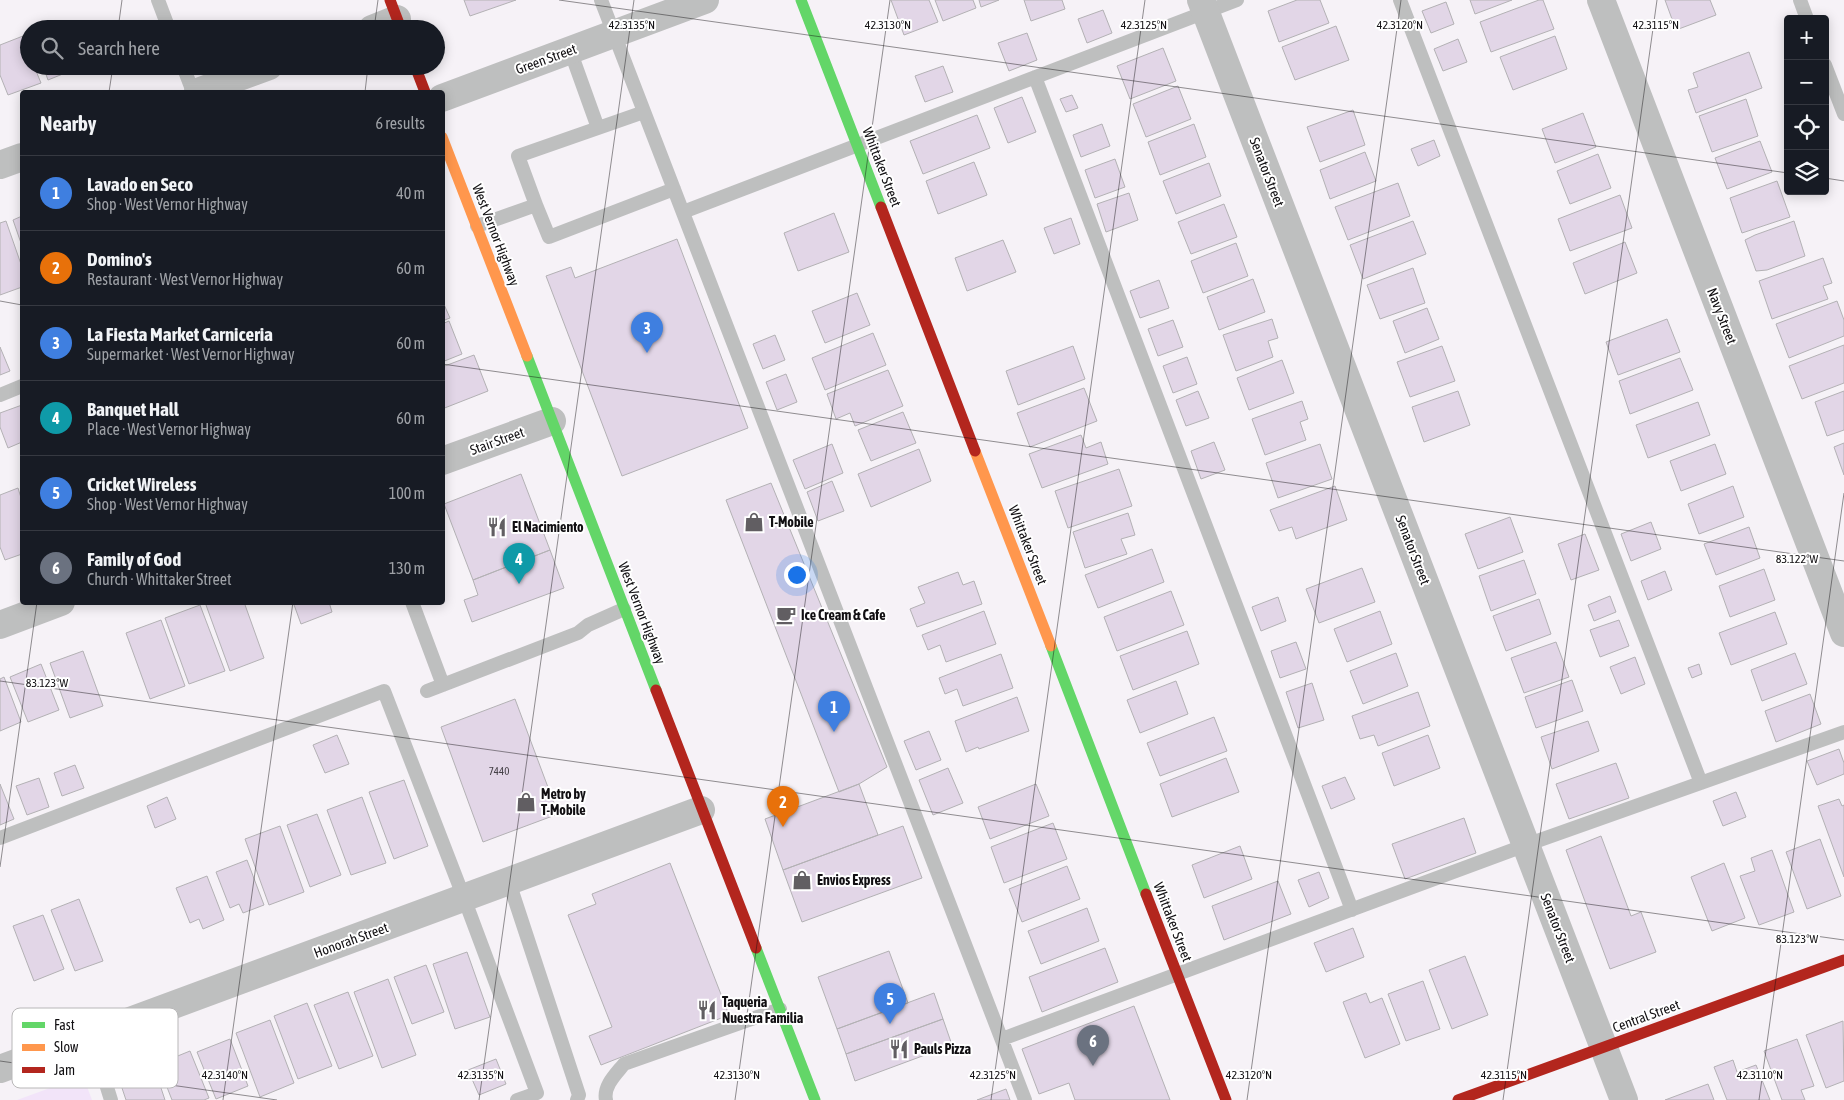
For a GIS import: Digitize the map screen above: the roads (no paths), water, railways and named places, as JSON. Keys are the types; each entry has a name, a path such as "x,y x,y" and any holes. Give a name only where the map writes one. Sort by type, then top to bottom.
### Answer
{"street":[{"name":"Green Street","path":"445,97 705,0"},
{"name":"Whittaker Street","path":"801,0 1226,1100"},
{"name":"Navy Street","path":"1601,0 1844,632"},
{"name":"Senator Street","path":"1203,6 1624,1100"},
{"path":"204,90 245,75"},
{"path":"418,75 424,90"},
{"name":"West Vernor Highway","path":"445,145 815,1100"},
{"path":"0,165 20,158"},
{"name":"Stair Street","path":"445,460 552,421"},
{"path":"0,625 53,605"},
{"name":"Honorah Street","path":"167,1008 702,810"},
{"name":"Central Street","path":"1458,1100 1844,960"},
{"name":"Honorah Street","path":"0,1069 12,1065"}],"lane":[{"path":"158,0 166,20"},
{"path":"601,0 1026,1100"},
{"path":"683,212 1035,77 1203,6 1237,0"},
{"path":"1400,0 1701,783"},
{"path":"1800,0 1806,15"},
{"path":"570,50 598,128"},
{"path":"186,75 192,90"},
{"path":"1829,75 1844,114"},
{"path":"1035,77 1352,910"},
{"path":"644,112 518,156 536,205 549,237 674,189"},
{"path":"476,226 536,205"},
{"path":"0,395 20,387"},
{"path":"413,605 443,685"},
{"path":"427,691 578,633 588,625 624,609"},
{"path":"0,838 384,691 537,1093 518,1100"},
{"path":"1002,1039 1178,976 1526,845 1844,732"},
{"path":"509,882 578,1095 577,1100"},
{"path":"606,1100 607,1087 624,1064 780,1009"},
{"path":"107,1088 111,1100"}],"place":[{"name":"La Fiesta Market Carniceria","path":"647,353"},
{"name":"T-Mobile","path":"754,522"},
{"name":"El Nacimiento","path":"497,527"},
{"name":"Banquet Hall","path":"519,584"},
{"name":"Ice Cream & Cafe","path":"786,615"},
{"name":"Lavado en Seco","path":"834,732"},
{"name":"Metro by T-Mobile","path":"526,802"},
{"name":"Domino's","path":"783,827"},
{"name":"Envios Express","path":"802,880"},
{"name":"Taqueria Nuestra Familia","path":"707,1010"},
{"name":"Cricket Wireless","path":"890,1024"},
{"name":"Pauls Pizza","path":"899,1049"},
{"name":"Family of God","path":"1093,1066"}]}
